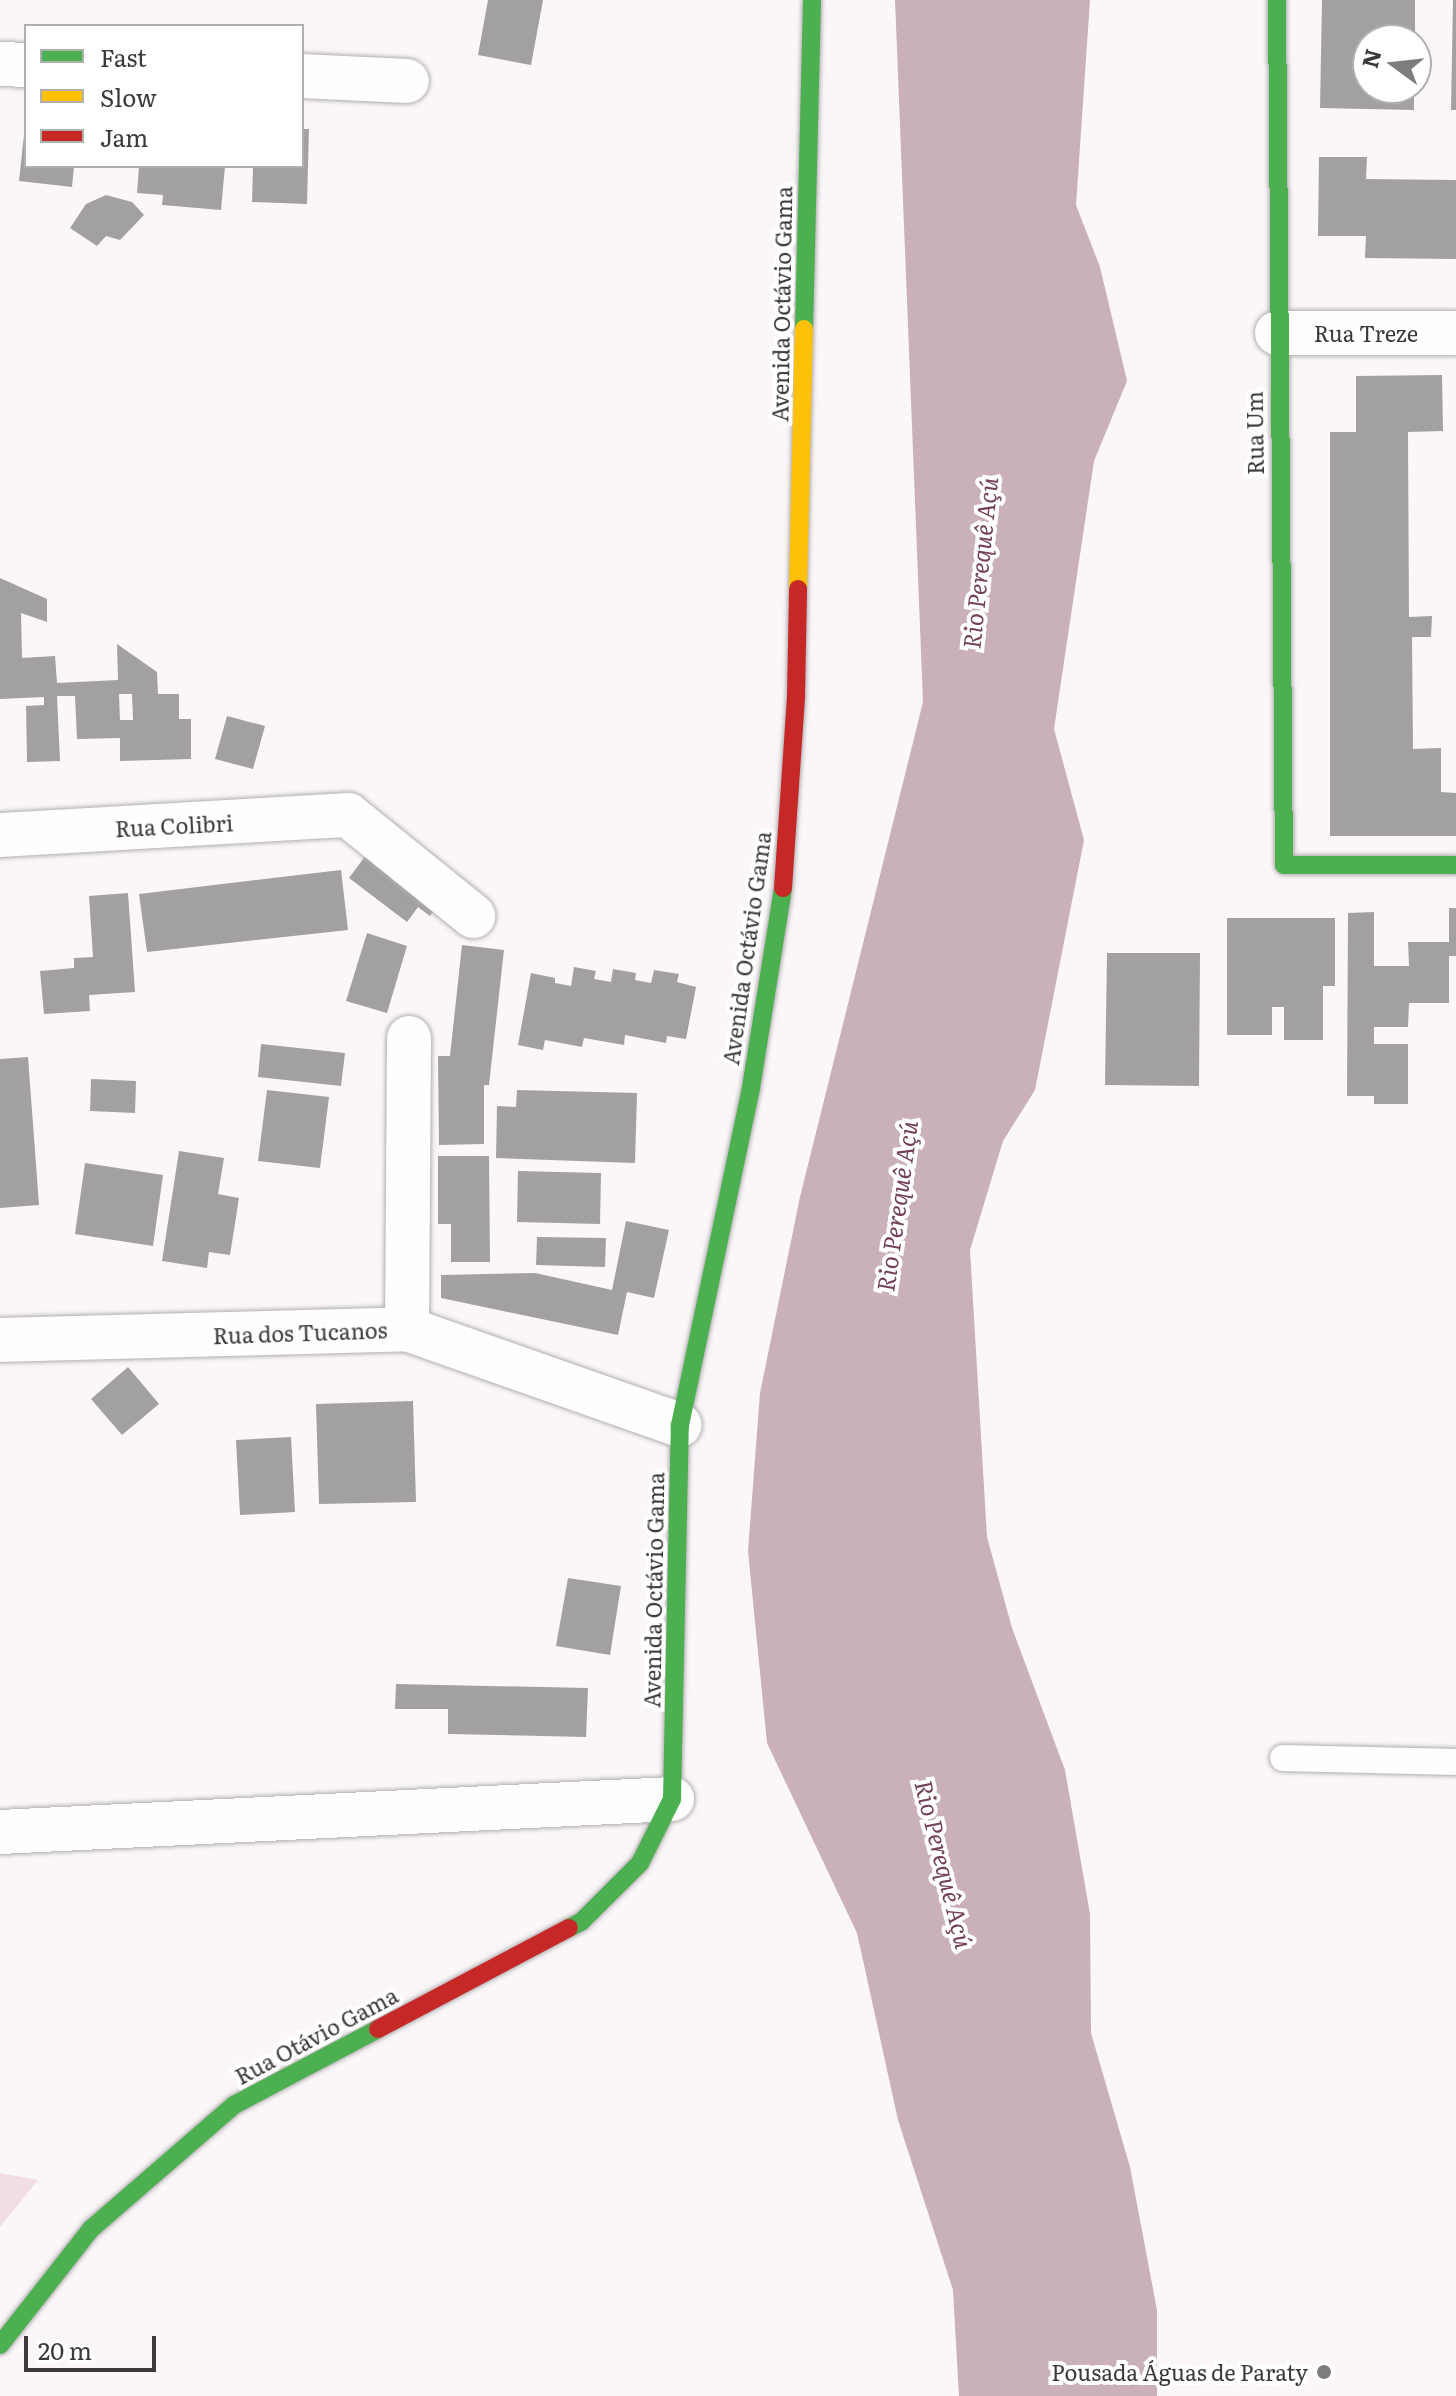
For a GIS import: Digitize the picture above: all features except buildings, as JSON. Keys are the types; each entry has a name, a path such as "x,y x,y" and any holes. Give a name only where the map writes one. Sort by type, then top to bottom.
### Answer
{"street":[{"name":"Avenida Octávio Gama","path":"672,1799 680,1425 751,1088 783,888 796,696 812,0"},
{"name":"Rua Um","path":"1277,0 1277,333 1284,865 1456,865"},
{"path":"0,64 24,65"},
{"path":"304,76 407,81"},
{"name":"Rua Treze","path":"1277,333 1456,333"},
{"name":"Rua Colibri","path":"0,835 348,815 473,916"},
{"path":"407,1329 409,1038"},
{"name":"Rua dos Tucanos","path":"0,1340 407,1329 680,1425"},
{"path":"0,1832 672,1799"},
{"name":"Rua Otávio Gama","path":"0,2345 91,2229 234,2105 581,1922 640,1863 672,1799"}],"lane":[{"path":"1283,1758 1456,1762"}],"shaded area":[{"path":"0,2173 38,2180 0,2227"}],"water":[{"name":"Rio Perequê Açú","path":"895,0 1090,0 1076,205 1100,267 1127,381 1094,461 1054,729 1084,840 1035,1090 1003,1141 970,1250 987,1537 1012,1628 1065,1770 1090,1914 1091,2033 1130,2167 1157,2310 1157,2396 959,2396 953,2290 898,2120 857,1933 767,1743 748,1551 760,1393 800,1197 923,702"}],"traffic: fast":[{"path":"804,329 812,0"},
{"path":"1277,0 1284,865 1456,865"},
{"path":"569,1928 581,1922 640,1863 672,1799 680,1425 751,1088 783,888"},
{"path":"0,2345 91,2229 234,2105 378,2029"}],"traffic: slow":[{"path":"798,589 804,329"}],"traffic: jam":[{"path":"783,888 796,696 798,589"},
{"path":"378,2029 569,1928"}],"place":[{"name":"Pousada Águas de Paraty","path":"1324,2372"}]}
